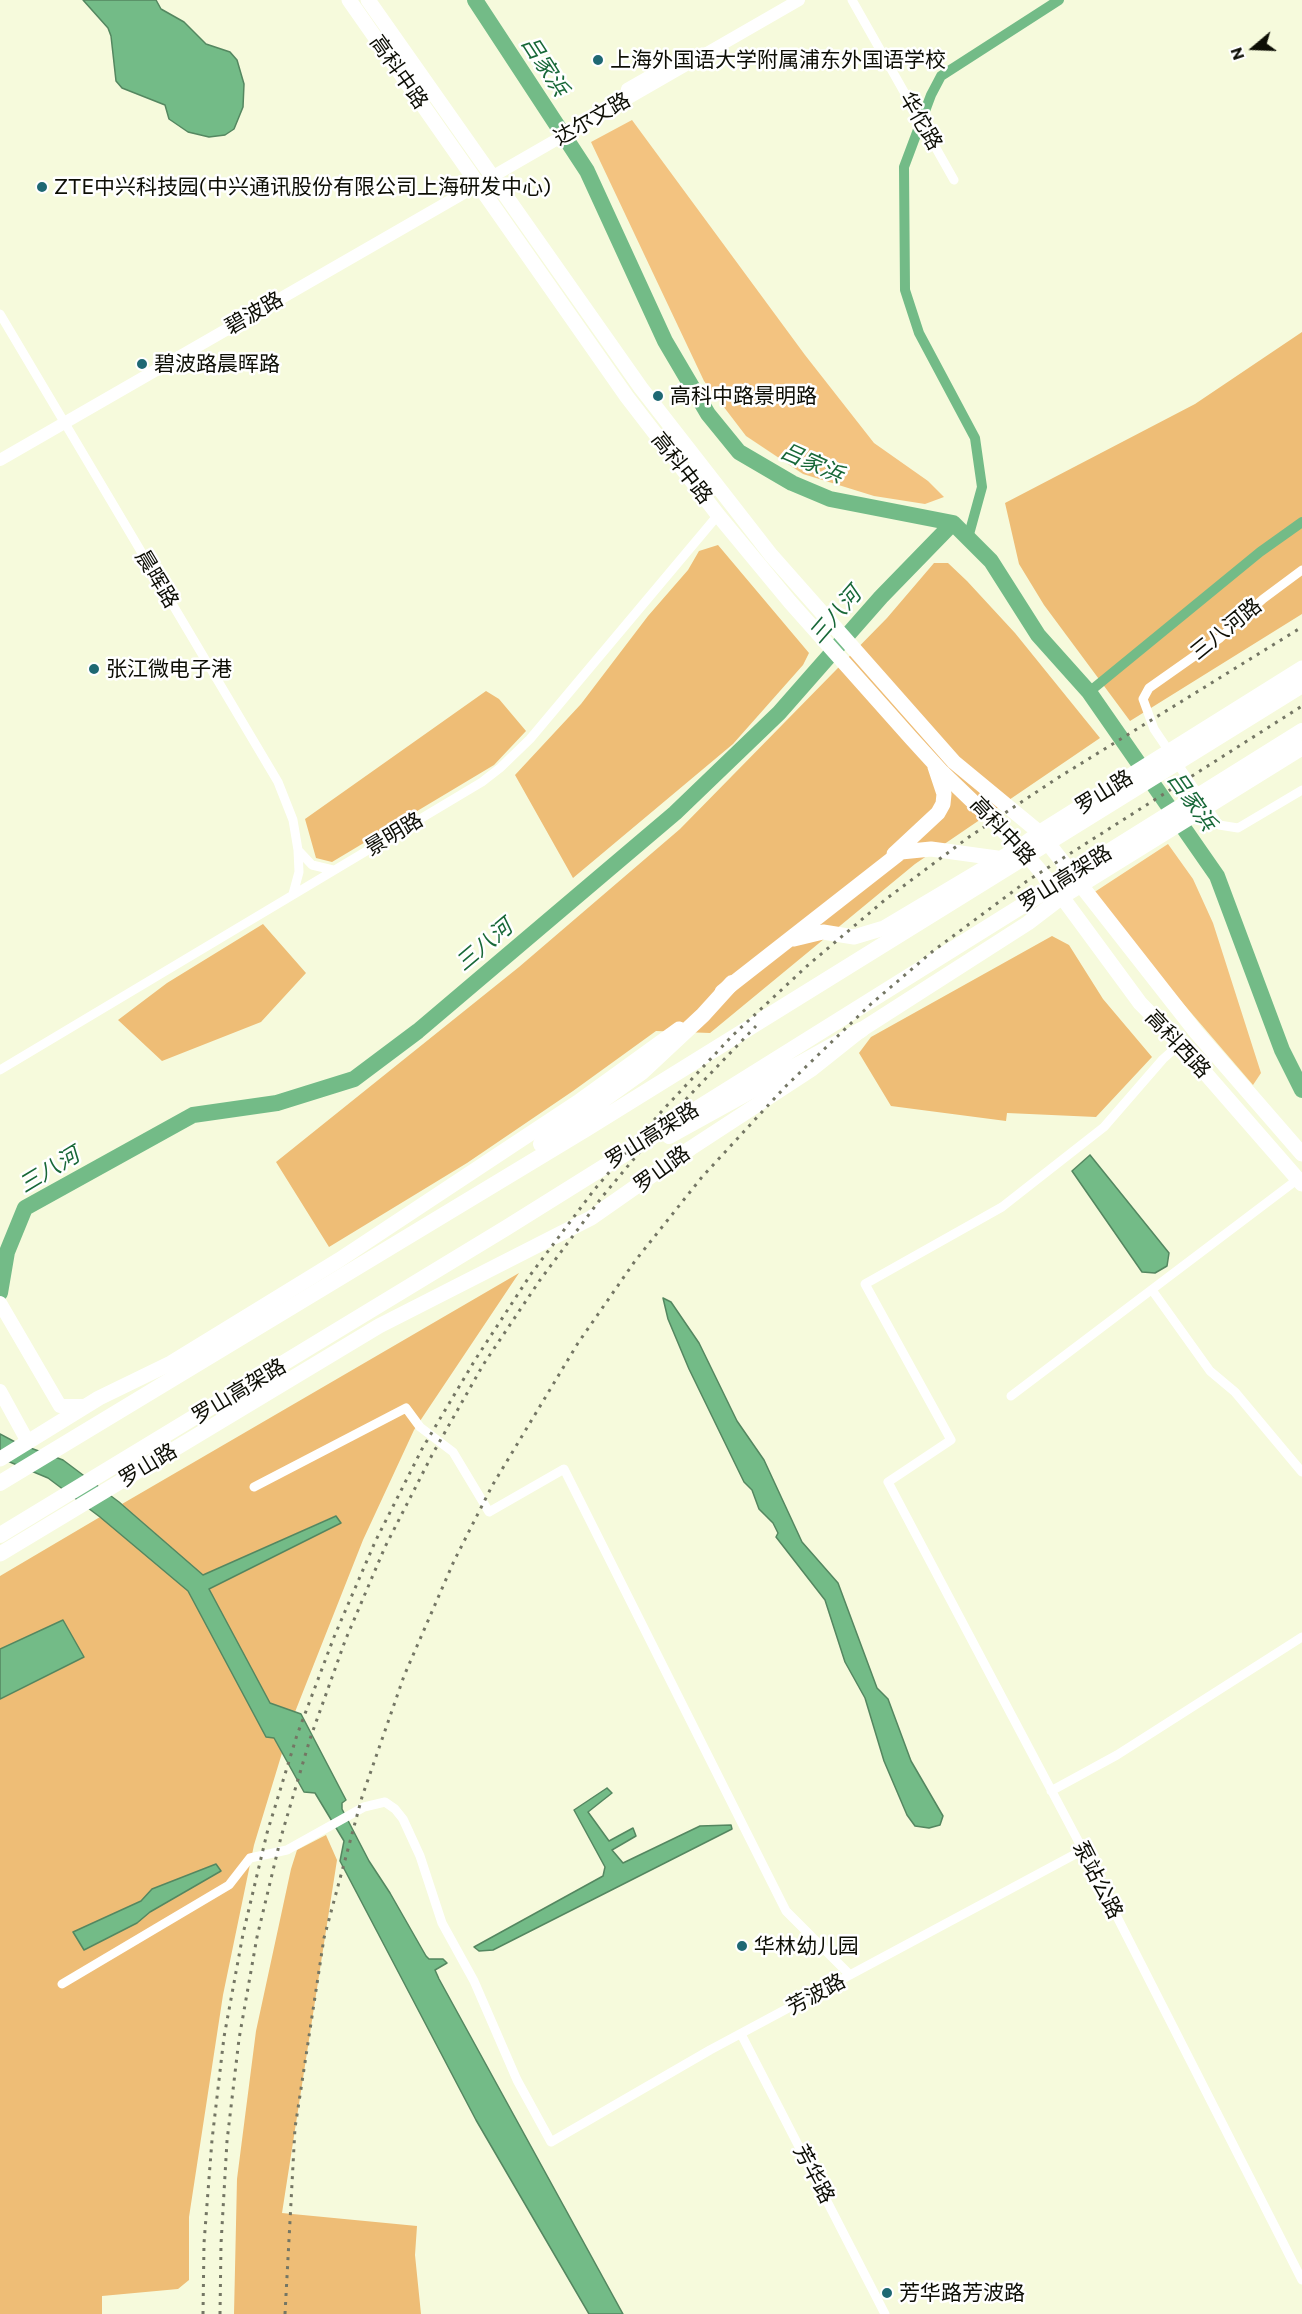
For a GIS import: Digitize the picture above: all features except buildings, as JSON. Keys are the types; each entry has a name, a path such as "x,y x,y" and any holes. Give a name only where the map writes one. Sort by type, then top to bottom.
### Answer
{"highway":[{"name":"罗山高架路","path":"7,1479 485,1189 1302,685"},
{"name":"罗山高架路","path":"0,1535 506,1228 849,1011 1302,730"},
{"path":"485,1189 642,1072 682,1036 732,983"},
{"path":"506,1228 861,1030"}],"main road":[{"name":"高科中路","path":"349,0 627,397 718,515 822,638 933,762 1020,847 1062,897"},
{"name":"高科中路","path":"368,0 670,428 771,555 954,762 1041,833 1083,886"},
{"name":"罗山路","path":"789,941 823,932 854,937 874,932 997,858 1020,847 1302,668"},
{"name":"罗山路","path":"0,1554 379,1326 599,1213 691,1148 812,1070 861,1030 1028,923 1062,897 1302,748"},
{"path":"881,866 938,813 943,804 941,782 933,762"},
{"name":"罗山路","path":"0,1459 87,1406 171,1363 400,1220 630,1066 732,983 902,852 931,849 997,858"},
{"name":"高科西路","path":"1083,886 1196,1032 1302,1154"},
{"name":"高科西路","path":"1062,897 1140,1003 1180,1044 1300,1182"},
{"path":"0,1303 60,1406 70,1408 87,1406"},
{"path":"0,1391 28,1442"}],"street":[{"name":"达尔文路","path":"599,111 782,0"},
{"name":"达尔文路","path":"476,181 799,0"},
{"name":"华佗路","path":"852,0 954,180"},
{"name":"碧波路","path":"0,454 63,420 476,181"},
{"name":"晨晖路","path":"0,314 278,782 293,820 298,850 298,872 293,894"},
{"name":"碧波路","path":"0,460 63,420"},
{"name":"景明路","path":"0,1070 482,782 515,755 718,515"},
{"name":"三八河路","path":"1302,570 1247,611 1220,638 1149,688 1143,699 1148,717 1220,825 1225,828 1238,828 1302,790"},
{"path":"298,850 312,865 333,870"},
{"name":"泵站公路","path":"1180,1044 1163,1059 1104,1126 1002,1207 980,1222 865,1284 951,1440 888,1482 1083,1850 1302,2280"},
{"path":"1011,1396 1300,1182"},
{"path":"1152,1290 1210,1371 1235,1392 1302,1472"},
{"path":"254,1487 405,1408 420,1427 453,1452 489,1512 564,1469 786,1911 850,1975"},
{"path":"1051,1791 1117,1755 1302,1637"},
{"name":"芳波路","path":"62,1984 229,1886 250,1858 287,1850 347,1817 380,1802 391,1805 399,1814 420,1856 442,1923 474,1981 517,2080 551,2142 741,2034 1083,1850"},
{"name":"芳华路","path":"741,2034 885,2314"}],"shaded area":[{"path":"83,0 156,0 161,9 184,22 206,44 230,52 237,60 244,84 243,107 234,129 225,135 209,137 188,132 169,119 165,105 122,88 116,81 108,28"},
{"path":"632,120 805,355 874,443 928,481 944,497 925,504 874,496 803,474 746,436 704,381 591,142"},
{"path":"1302,332 1302,614 1130,721 1044,605 1019,564 1005,503 1195,404"},
{"path":"718,545 809,653 803,665 733,744 573,878 515,775 581,704 648,616 688,570 699,551"},
{"path":"934,563 948,563 967,581 1015,633 1100,738 915,864 710,1033 656,1031 467,1163 329,1247 276,1162 519,967 680,829 887,618"},
{"path":"486,691 499,699 526,731 494,765 332,862 316,858 305,819"},
{"path":"1168,844 1193,879 1213,923 1261,1073 1253,1085 1090,895"},
{"path":"263,924 306,973 261,1022 162,1061 118,1020 167,983"},
{"path":"1052,936 1069,945 1103,999 1152,1057 1096,1117 1007,1113 1006,1121 891,1106 859,1053 871,1037"},
{"path":"1090,1155 1169,1253 1167,1266 1155,1273 1142,1272 1072,1171"},
{"path":"519,1273 414,1430 363,1540 295,1712 270,1703 209,1589 341,1522 335,1516 203,1575 122,1504"},
{"path":"663,1298 671,1302 699,1343 737,1421 764,1460 802,1542 838,1583 877,1688 888,1699 911,1761 943,1816 940,1825 929,1828 915,1826 907,1815 884,1761 865,1698 845,1662 825,1600 776,1537 778,1533 773,1523 759,1509 752,1490 744,1482 689,1369 668,1319"},
{"path":"0,1434 17,1443 63,1460 119,1502 203,1575 336,1516 341,1523 209,1589 270,1703 301,1714 346,1800 342,1803 342,1809 369,1861 426,1956 429,1959 443,1959 447,1963 435,1970 439,1979 623,2314 589,2314 476,2120 340,1861 344,1841 315,1793 304,1792 274,1738 266,1737 188,1591 100,1517 48,1478 0,1458"},
{"path":"100,1517 188,1591 266,1737 274,1738 282,1753 254,1845 223,1995 189,2217 189,2280 178,2289 102,2296 102,2314 0,2314 0,1576"},
{"path":"63,1620 84,1657 0,1699 0,1649"},
{"path":"607,1788 612,1793 588,1812 609,1841 633,1828 636,1836 612,1850 623,1863 700,1826 731,1825 732,1829 493,1950 479,1951 474,1947 603,1876 605,1867 574,1810"},
{"path":"326,1835 337,1860 282,2213 417,2226 415,2255 421,2314 234,2314 237,2179 256,2031 297,1850"},
{"path":"216,1864 221,1871 150,1912 137,1923 84,1950 73,1932 141,1901 152,1889"}],"waterway":[{"name":"吕家浜","path":"475,0 587,171 665,341 708,414 739,452 792,483 830,499 953,523 991,561 1038,635 1089,692 1217,876 1282,1050 1302,1090"},
{"path":"968,538 982,487 975,438 919,333 905,290 904,167 931,95 941,76 1059,0"},
{"name":"三八河","path":"1089,692 1260,552 1302,522"},
{"name":"三八河","path":"0,1293 7,1252 25,1208 193,1115 277,1103 354,1079 418,1031 675,813 779,713 881,597 953,523"}],"railway":[{"path":"203,2314 204,2243 212,2140 224,2037 243,1934 267,1833 297,1735 334,1637 375,1542 422,1449 475,1360 531,1274 594,1190 661,1112 732,1036 807,966 886,899 969,837 1056,779 1302,627"},
{"path":"285,2314 295,2128 324,1938 362,1797 404,1676 454,1561 492,1486 578,1343 635,1261 702,1177 785,1087 871,1004 933,951 1027,881 1302,706"},
{"path":"220,2314 221,2244 227,2141 239,2039 257,1937 281,1837 310,1739 345,1641 385,1547 432,1455 483,1365 540,1280 602,1197 668,1118 756,1026"}],"place":[{"name":"上海外国语大学附属浦东外国语学校","path":"598,60"},
{"name":"ZTE中兴科技园(中兴通讯股份有限公司上海研发中心)","path":"42,187"},
{"name":"碧波路晨晖路","path":"142,364"},
{"name":"高科中路景明路","path":"658,396"},
{"name":"张江微电子港","path":"94,669"},
{"name":"华林幼儿园","path":"742,1946"},
{"name":"芳华路芳波路","path":"887,2293"}]}
